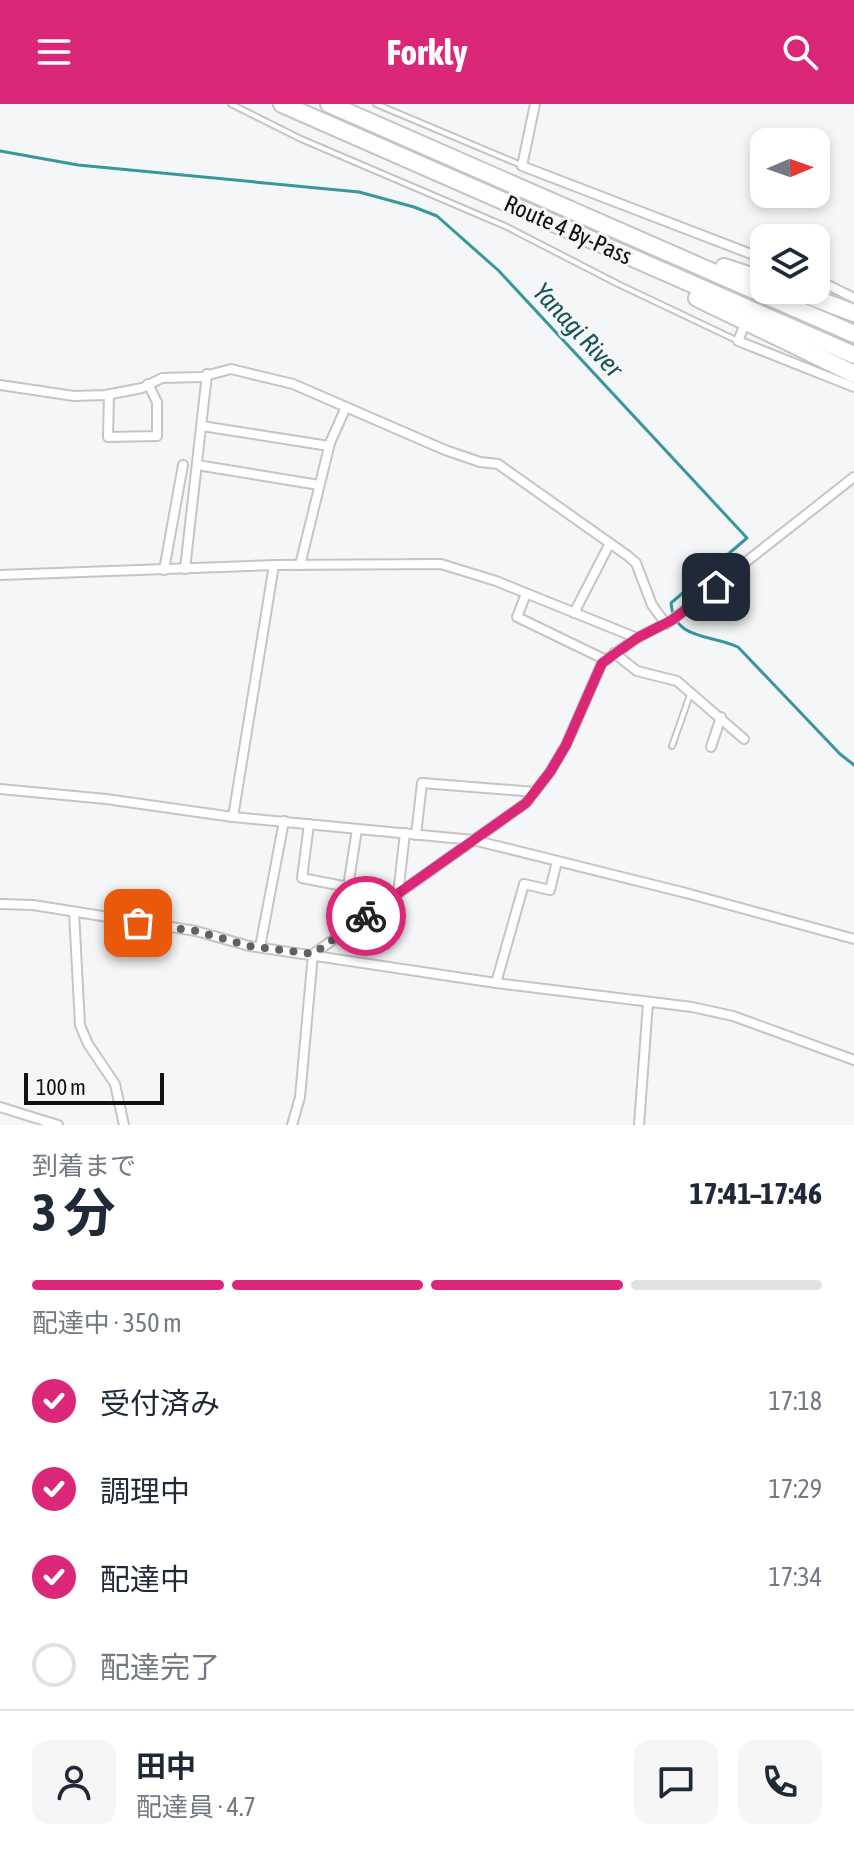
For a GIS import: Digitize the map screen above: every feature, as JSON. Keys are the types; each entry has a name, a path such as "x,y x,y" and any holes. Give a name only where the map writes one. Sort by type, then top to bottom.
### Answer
{"highway":[{"name":"Route 4 By-Pass","path":"282,104 854,355"},
{"name":"Route 4 By-Pass","path":"329,104 854,334"},
{"path":"599,244 854,385"},
{"path":"654,246 750,276"},
{"path":"830,304 854,313"}],"street":[{"path":"535,104 522,166 750,254"},
{"path":"830,286 854,298"},
{"path":"744,326 738,341 854,385"},
{"path":"0,385 74,396 109,394 134,390 162,378 201,377 231,369 293,384 445,450 480,462 498,464 636,563 652,605 666,624"},
{"path":"185,569 207,374"},
{"path":"109,394 108,437 157,436 157,402 148,384"},
{"path":"300,565 329,446 346,407"},
{"path":"202,426 329,446"},
{"path":"164,570 183,465"},
{"path":"197,465 319,485"},
{"path":"292,1125 300,1097 313,954 526,803 566,745 589,692 610,656 666,624 854,477"},
{"path":"574,613 610,543"},
{"path":"0,575 274,565 441,564 637,638"},
{"path":"233,817 274,565"},
{"path":"526,594 517,617 610,656 637,671 677,681 744,739"},
{"path":"711,747 721,717"},
{"path":"416,835 422,783 535,792"},
{"path":"0,789 106,799 233,817 473,840 854,939"},
{"path":"260,947 284,821"},
{"path":"309,824 302,878 348,887 357,829"},
{"path":"398,894 405,833"},
{"path":"496,983 524,884 550,890 557,861"},
{"path":"0,904 33,905 196,931 260,947 496,983 692,1007 733,1016 854,1060"},
{"path":"74,912 80,1025 88,1044 115,1084 124,1125"},
{"path":"642,1125 648,1003"},
{"path":"0,1107 58,1125"}],"lane":[{"path":"231,104 301,139 505,226 738,341"},
{"path":"376,104 522,166"},
{"path":"672,746 691,692"}],"waterway":[{"name":"Yanagi River","path":"0,151 78,165 359,192 437,216 499,271 747,538 671,603 679,624 695,634 738,647 854,765"}],"way so far":[{"path":"138,923 196,931 249,946 313,954 366,916"}],"route":[{"path":"366,916 526,803 566,745 602,663 637,638 672,620 716,587"}]}
